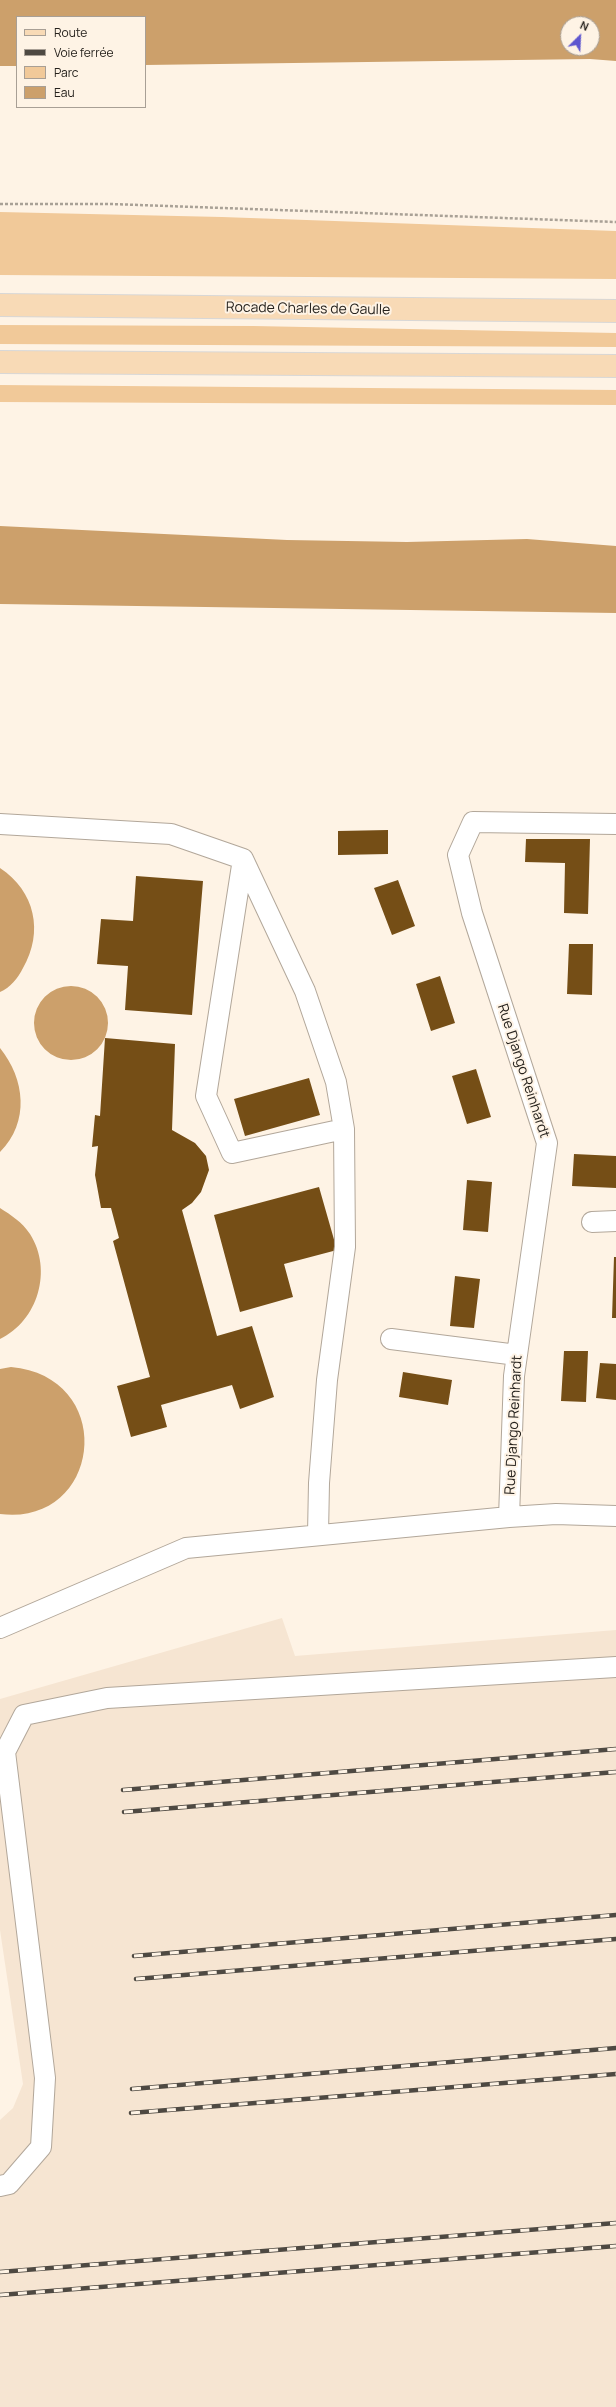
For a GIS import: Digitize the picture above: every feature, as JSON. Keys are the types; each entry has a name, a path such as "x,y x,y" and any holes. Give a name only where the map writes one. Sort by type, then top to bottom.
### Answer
{"main road":[{"name":"Rocade Charles de Gaulle","path":"0,305 616,311"},
{"path":"0,362 616,366"}],"lane":[{"name":"Rue Django Reinhardt","path":"509,1517 514,1376 547,1143 472,912 458,855 473,822 616,824"},
{"path":"0,824 171,834 243,859 305,991 336,1082 344,1129 345,1247 328,1380 319,1483 318,1534"},
{"path":"243,859 206,1096 232,1153 344,1129"},
{"path":"592,1222 616,1221"},
{"path":"392,1339 517,1355"},
{"path":"0,1628 186,1548 318,1534 509,1517 556,1514 616,1516"},
{"path":"0,2186 9,2184 41,2147 45,2078 5,1752 24,1714 107,1698 616,1667"}],"path":[{"path":"0,204 111,204 616,222"}],"shaded area":[{"path":"282,1618 295,1656 616,1630 616,2407 0,2407 0,2120 13,2108 23,2084 0,1930 0,1699"}],"green space":[{"path":"0,212 222,217 616,231 616,279 0,275"},
{"path":"0,325 253,326 616,333 616,347 0,344"},
{"path":"0,385 616,390 616,405 0,402"}],"water":[{"path":"0,0 616,0 616,61 590,59 146,65 146,16 16,16 16,66 0,66"},
{"path":"0,526 287,540 407,542 527,539 616,546 616,613 0,604"},
{"path":"0,868 12,877 28,900 34,927 33,940 23,968 13,982 0,992"},
{"path":"64,986 78,986 92,992 102,1002 108,1016 106,1037 102,1044 92,1054 78,1060 64,1060 50,1054 40,1044 34,1030 34,1016 40,1002 50,992"},
{"path":"0,1048 15,1073 21,1100 20,1114 16,1127 10,1140 0,1152"},
{"path":"0,1208 20,1222 30,1234 37,1248 41,1278 38,1293 24,1320 13,1331 0,1339"},
{"path":"11,1367 46,1377 69,1396 82,1421 84,1449 77,1476 60,1498 34,1512 0,1514 0,1369"}],"building":[{"path":"388,830 388,854 338,855 338,831"},
{"path":"526,839 590,839 588,914 564,913 565,863 525,862"},
{"path":"136,876 203,881 192,1015 125,1010 128,966 97,964 101,919 133,921"},
{"path":"398,880 415,926 392,935 374,888"},
{"path":"569,944 593,944 592,995 567,994"},
{"path":"440,976 455,1023 431,1031 416,984"},
{"path":"105,1038 175,1044 172,1130 195,1143 206,1156 209,1170 201,1192 192,1203 182,1210 217,1336 252,1326 274,1397 240,1409 232,1385 161,1405 167,1427 131,1437 117,1386 150,1377 113,1241 119,1238 111,1208 101,1208 95,1175 98,1146 92,1147 95,1115 100,1116"},
{"path":"476,1069 491,1117 467,1124 452,1076"},
{"path":"309,1078 320,1115 245,1136 234,1099"},
{"path":"574,1154 616,1156 616,1188 572,1186"},
{"path":"467,1180 492,1182 488,1232 463,1230"},
{"path":"319,1187 337,1250 284,1264 293,1297 240,1312 214,1215"},
{"path":"614,1257 616,1257 616,1318 612,1318"},
{"path":"455,1276 480,1279 474,1328 450,1326"},
{"path":"564,1351 588,1351 586,1402 561,1401"},
{"path":"600,1363 616,1364 616,1400 596,1398"},
{"path":"403,1372 452,1380 448,1405 399,1397"}],"railway":[{"path":"123,1790 616,1749"},
{"path":"124,1812 616,1772"},
{"path":"134,1956 616,1915"},
{"path":"136,1979 616,1939"},
{"path":"132,2089 616,2048"},
{"path":"131,2113 616,2074"},
{"path":"0,2272 616,2223"},
{"path":"0,2295 616,2246"}]}
